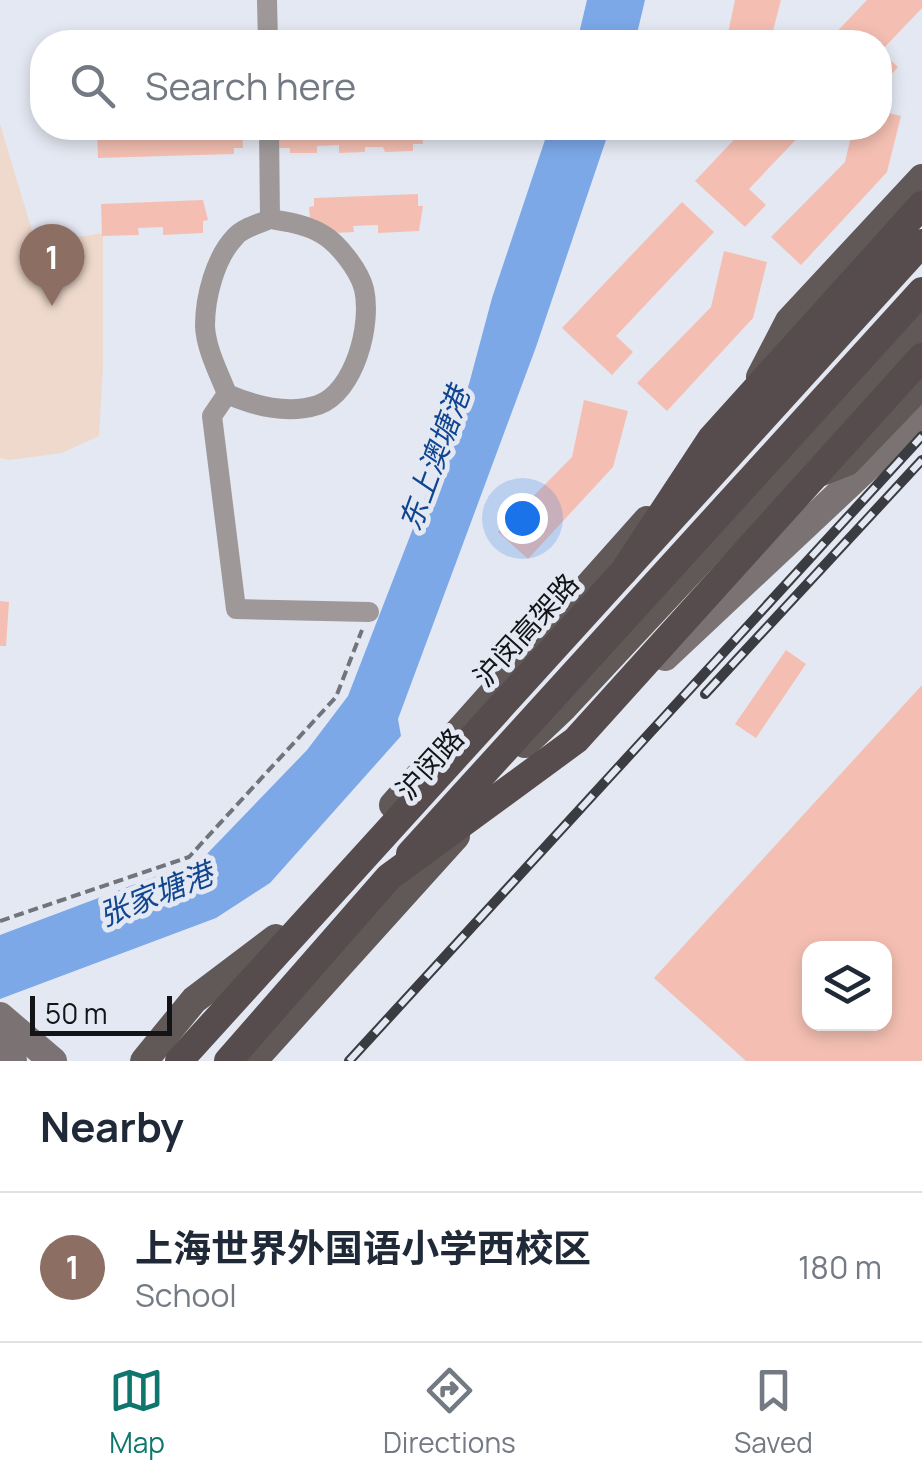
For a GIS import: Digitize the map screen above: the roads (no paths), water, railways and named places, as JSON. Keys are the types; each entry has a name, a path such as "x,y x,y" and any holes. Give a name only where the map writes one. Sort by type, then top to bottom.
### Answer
{"highway":[{"path":"624,570 712,439 811,324 922,205"},
{"name":"沪闵高架路","path":"178,1061 922,243"},
{"path":"225,1061 922,292"},
{"path":"389,877 576,740 922,356"}],"main road":[{"name":"沪闵路","path":"743,412 788,321 922,178"},
{"name":"沪闵路","path":"167,1061 743,412 922,223"},
{"name":"沪闵路","path":"225,1061 508,760 564,707 922,323"},
{"name":"沪闵路","path":"762,497 846,462 922,384"},
{"path":"576,740 922,416"},
{"name":"沪闵路","path":"253,1061 509,778 564,707"},
{"name":"沪闵路","path":"144,1061 194,1000 276,938"},
{"path":"0,1016 53,1061"},
{"path":"0,1048 13,1061"}],"street":[{"path":"267,0 268,30"},
{"path":"268,140 270,219"},
{"path":"270,219 300,224 324,235 344,255 364,289 359,359 342,385 321,404 256,407 227,394 205,328 218,263 236,234 270,219"},
{"path":"227,394 212,416 236,609 370,612"}],"water":[{"path":"587,0 645,0 638,30 580,30"},
{"name":"张家塘港","path":"545,140 606,140 536,347 398,719 401,736 270,883 216,918 0,999 0,935 202,859 307,750 348,696 469,384 492,298"}],"railway":[{"path":"349,1061 922,436"},
{"path":"705,694 922,460"}],"place":[{"name":"上海世界外国语小学西校区","path":"52,306"}],"water label":[{"name":"东上澳塘港","path":"435,459"}]}
